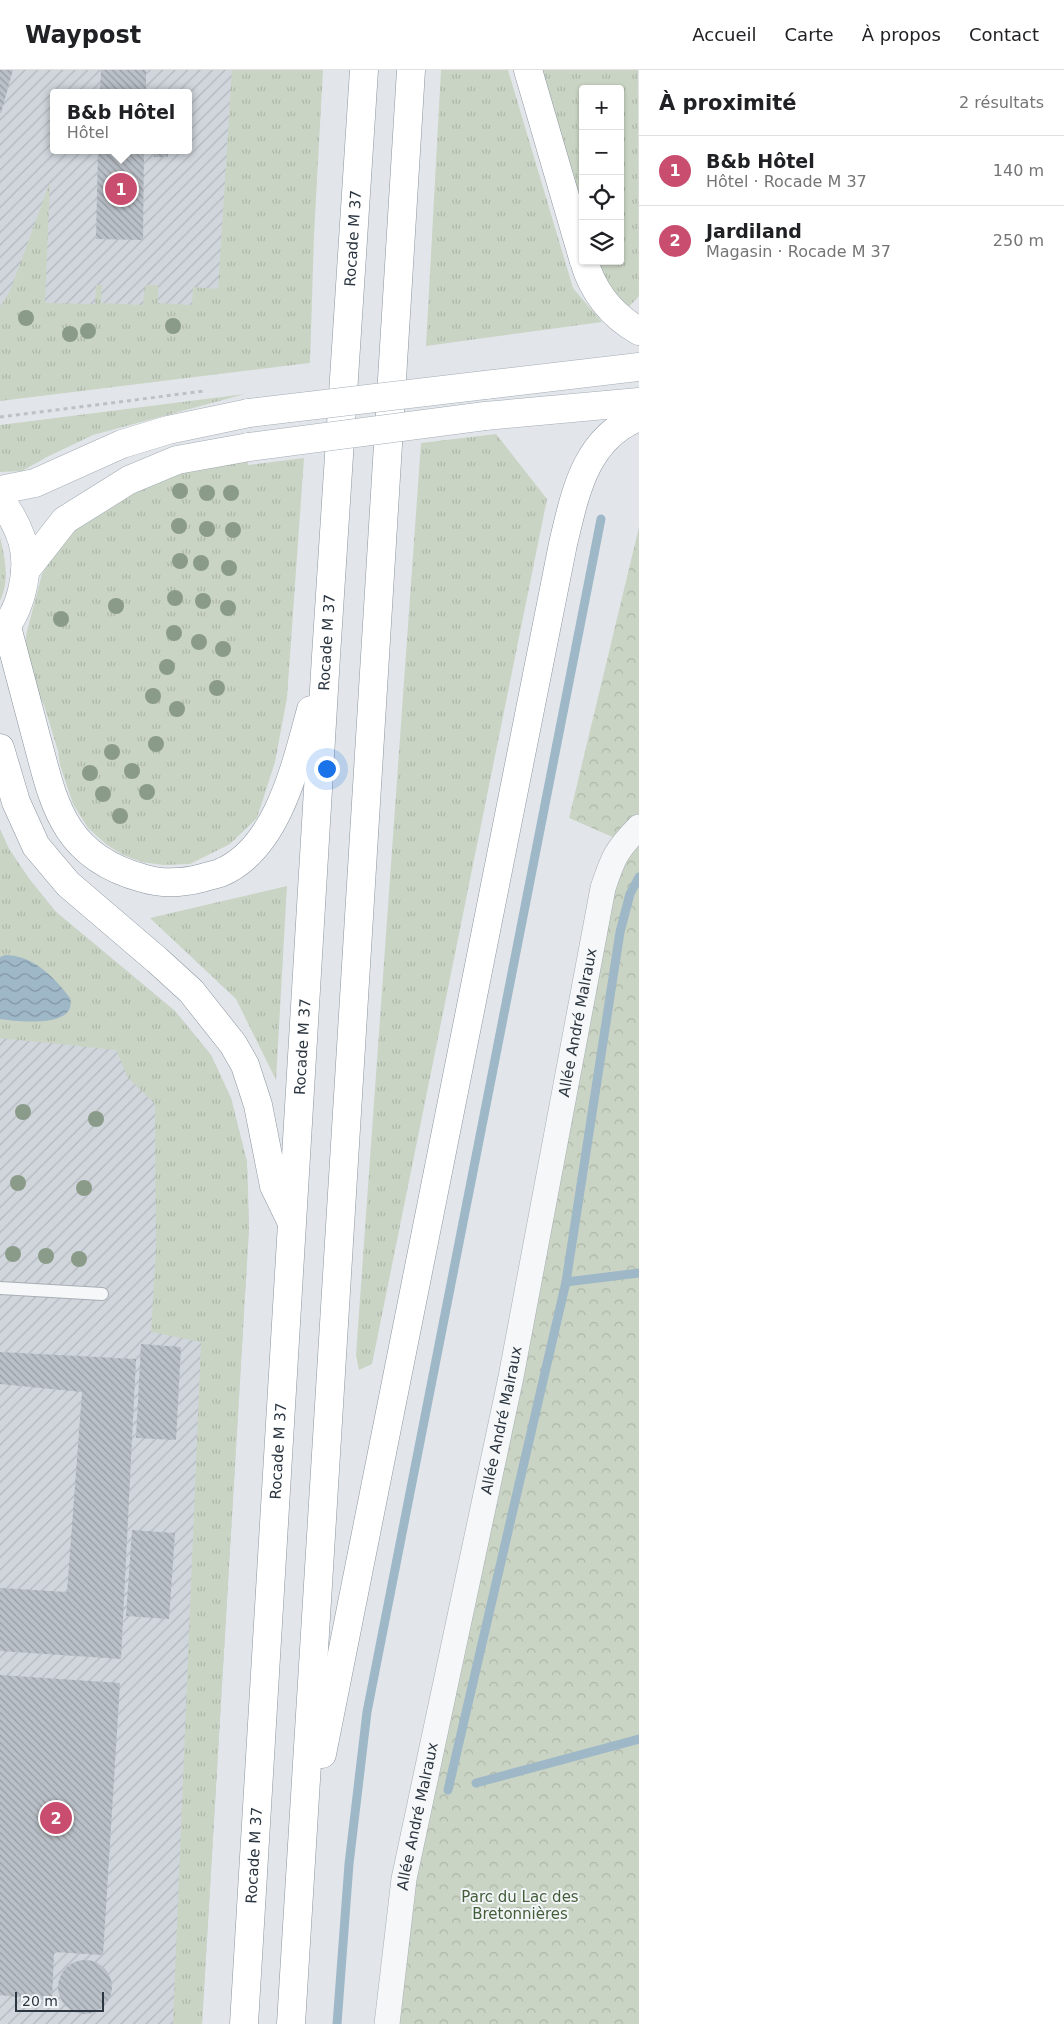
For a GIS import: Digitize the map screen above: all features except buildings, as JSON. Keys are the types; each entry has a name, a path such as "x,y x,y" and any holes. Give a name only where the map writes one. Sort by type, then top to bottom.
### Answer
{"main road":[{"name":"Rocade M 37","path":"244,2024 326,656 364,70"},
{"path":"291,2024 411,70"},
{"path":"528,70 579,246"},
{"path":"585,265 594,288 606,305 639,331"},
{"path":"0,490 35,482 122,444 168,430 249,413 639,367"},
{"path":"25,571 65,520 128,480 177,460 249,447 485,416 639,402"},
{"path":"302,1854 570,515 584,469 599,447 614,431 639,417"},
{"path":"0,500 11,514 22,541 25,571 20,600 3,630 54,801 69,830 95,858 123,873 154,882 190,881 221,873 245,857 267,831 284,800 326,656"},
{"path":"0,748 16,802 36,846 68,884 191,991 233,1044 244,1065 258,1105 274,1186 292,1224"}],"street":[{"name":"Allée André Malraux","path":"387,2024 404,1879 511,1377 603,888 612,859 624,842 639,827"}],"lane":[{"path":"0,1288 102,1294"}],"path":[{"path":"0,417 208,390"}],"shaded area":[{"path":"0,70 270,70 254,329 0,368"},
{"path":"0,829 9,849 30,880 56,912 175,1011 211,1055 231,1098 247,1162 249,1228 202,2024 0,2024"}],"green space":[{"path":"232,70 323,70 314,235 310,363 0,401 0,307 10,291 50,182 45,303 95,304 96,285 102,285 101,303 143,305 145,285 158,285 158,303 192,305 193,287 218,289"},
{"path":"441,70 508,70 573,288 602,322 426,346"},
{"path":"541,70 638,70 639,296 626,310 597,265 624,265 624,85 579,85 579,206"},
{"path":"245,394 93,435 22,471 0,472 0,425"},
{"path":"496,434 547,499 372,1364 359,1370 356,1355 421,443"},
{"path":"248,457 248,465 304,458 287,698 275,762 257,818 230,844 190,864 163,865 142,862 123,855 107,845 88,828 73,804 60,765 58,751 44,705 31,681 24,651 27,631 42,574 68,531 98,507 177,471"},
{"name":"Parc du Lac des Bretonnières","path":"639,527 639,2024 387,2024 624,842 569,818"},
{"path":"0,537 6,577 0,601"},
{"path":"0,829 9,849 30,880 56,912 175,1011 211,1055 231,1098 247,1162 249,1228 202,2024 173,2024 201,1342 151,1332 156,1248 155,1104 128,1078 116,1050 0,1038"},
{"path":"287,886 276,1080 236,999 150,918"}],"water":[{"path":"5,955 15,956 34,963 50,975 70,998 70,1008 65,1014 56,1019 32,1022 0,1019 0,957"}],"waterway":[{"path":"337,2024 349,1864 367,1712 601,519"},
{"path":"566,1282 620,932 630,894 639,877"},
{"path":"448,1790 566,1282 639,1273"},
{"path":"476,1783 639,1739"}],"place":[{"name":"B&b Hôtel","path":"121,189"},
{"name":"Jardiland","path":"56,1818"}]}
